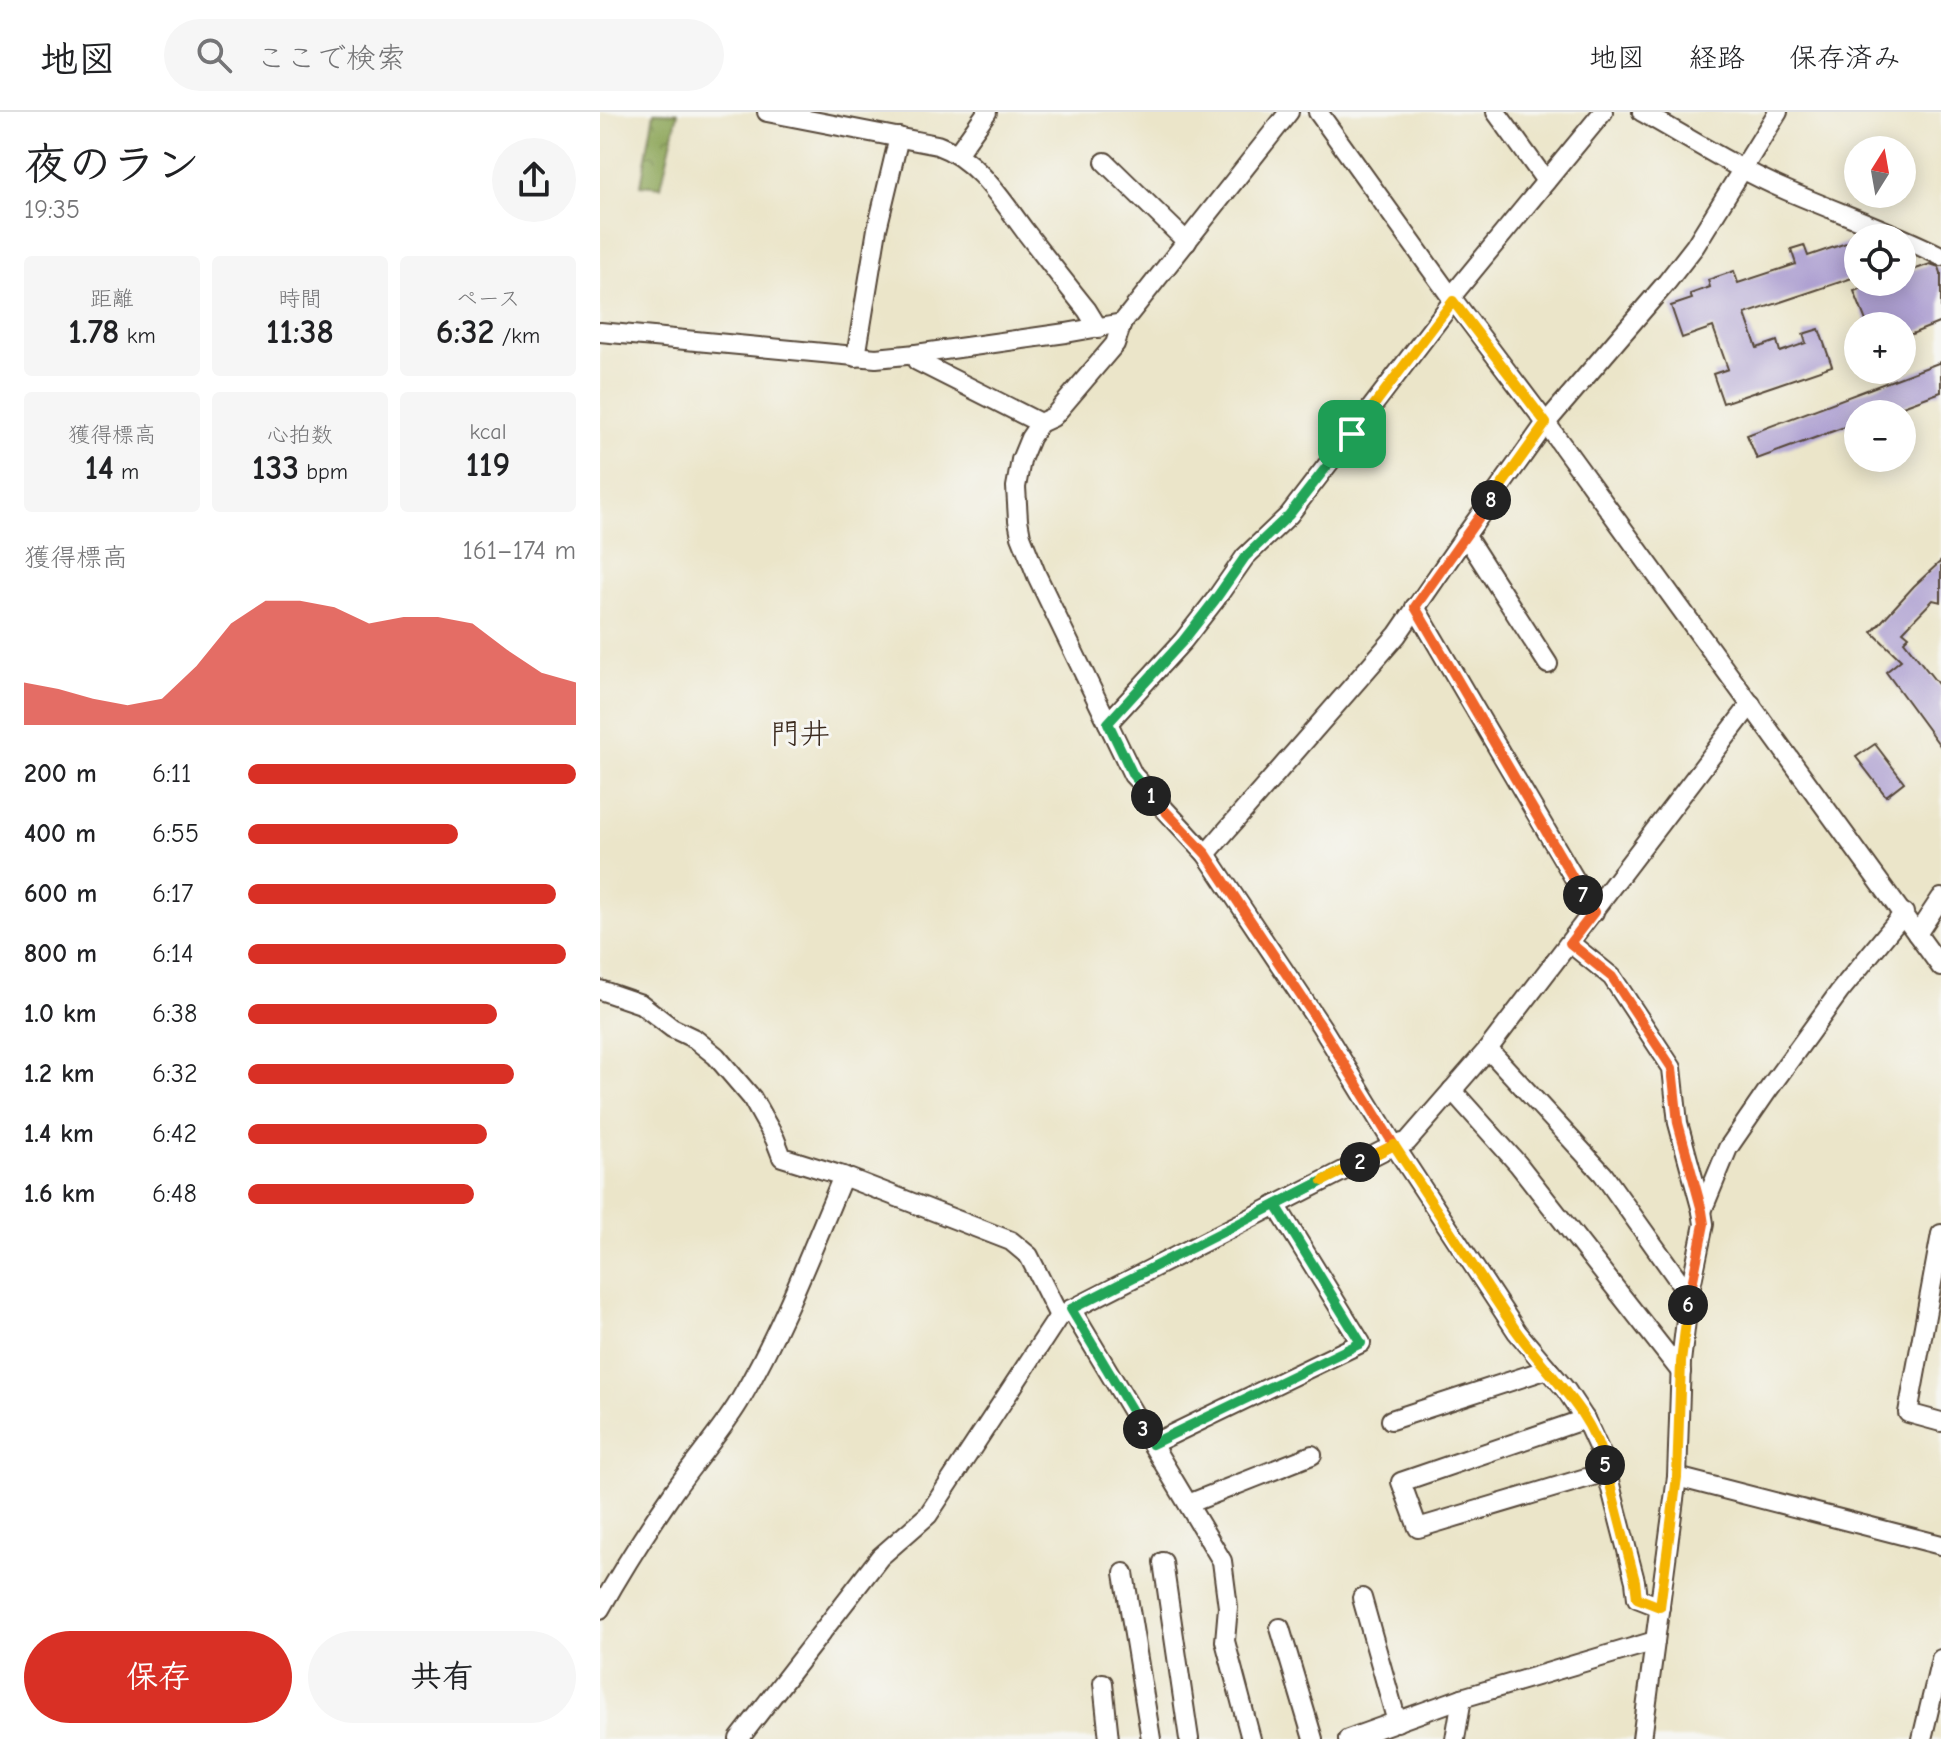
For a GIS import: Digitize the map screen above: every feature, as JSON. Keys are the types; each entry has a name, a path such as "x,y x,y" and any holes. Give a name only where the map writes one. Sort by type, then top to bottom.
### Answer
{"street":[{"path":"767,112 862,121 899,137 937,145 957,154 986,180 1098,328"},
{"path":"957,154 987,112"},
{"path":"1289,112 1122,323 1115,344 1053,417 1040,423 1030,438 1021,460 1016,487 1021,536 1037,576 1133,775 1206,854 1321,1026 1394,1145 1517,1332 1566,1390 1585,1419 1603,1458 1637,1598 1660,1607"},
{"path":"1318,112 1941,967"},
{"path":"1496,112 1546,181"},
{"path":"1108,723 1183,641 1245,557 1289,515 1452,299 1603,112"},
{"path":"1642,112 1743,170 1941,256"},
{"path":"1206,854 1397,635 1546,423 1695,246 1778,112"},
{"path":"856,357 877,229 899,137"},
{"path":"1105,162 1187,242"},
{"path":"600,332 876,358 1122,323"},
{"path":"916,354 917,361 1040,423"},
{"path":"1465,535 1548,664"},
{"path":"1415,607 1594,912"},
{"path":"739,1739 880,1557 928,1515 1065,1313 1394,1145 1407,1142 1488,1049 1751,704"},
{"path":"1917,934 1941,898"},
{"path":"1702,1211 1728,1148 1840,991 1904,913"},
{"path":"1570,943 1612,977 1672,1068 1678,1123 1704,1224 1689,1295 1681,1372 1677,1477 1642,1739"},
{"path":"600,990 641,1004 716,1056 752,1098 782,1157 843,1176 1011,1241 1029,1256 1152,1444 1222,1561 1228,1607 1225,1641 1251,1739"},
{"path":"1488,1049 1603,1174 1689,1295"},
{"path":"1452,1090 1518,1164 1681,1372"},
{"path":"600,1609 626,1563 737,1405 762,1361 843,1176"},
{"path":"1152,1444 1361,1343 1276,1205"},
{"path":"1941,1234 1908,1413 1941,1422"},
{"path":"1391,1420 1548,1369"},
{"path":"1585,1419 1401,1482 1418,1528 1606,1472"},
{"path":"1188,1504 1312,1455"},
{"path":"1677,1477 1941,1545"},
{"path":"1163,1562 1189,1739"},
{"path":"1124,1573 1151,1739"},
{"path":"1362,1598 1397,1722"},
{"path":"1280,1628 1313,1739"},
{"path":"1348,1739 1462,1698 1655,1641"},
{"path":"1922,1739 1941,1659"},
{"path":"1103,1683 1109,1739"},
{"path":"1455,1739 1462,1698"}],"green space":[{"path":"654,112 678,113 661,187 641,185"}],"building":[{"path":"1844,244 1844,281 1745,314 1757,348 1777,341 1780,352 1806,343 1803,334 1819,329 1832,366 1723,403 1713,374 1728,369 1713,327 1682,338 1671,306 1692,299 1690,294 1710,287 1708,280 1734,271 1738,283 1796,264 1791,249 1804,245 1808,256"},
{"path":"1930,264 1939,267 1941,322 1916,332 1916,312 1862,312 1856,296 1916,296 1916,269"},
{"path":"1941,362 1941,392 1916,401 1844,400 1844,427 1757,459 1747,435 1883,384 1916,384 1916,371"},
{"path":"1941,561 1941,602 1933,600 1903,631 1909,636 1904,641 1941,688 1941,747 1886,672 1901,660 1872,632"},
{"path":"1875,744 1904,782 1886,796 1856,757"}],"district":[{"name":"門井","path":"800,734"}],"route":[{"path":"1352,434 1289,515 1245,557 1183,641 1108,723 1133,775 1206,854 1321,1026 1394,1145 1071,1309 1152,1444 1361,1343 1276,1205 1394,1145 1517,1332 1566,1390 1585,1419 1603,1458 1637,1598 1660,1607 1677,1477 1681,1362 1689,1295 1704,1224 1678,1123 1672,1068 1612,977 1570,943 1594,912 1415,607 1546,423 1453,301 1352,434"}]}
